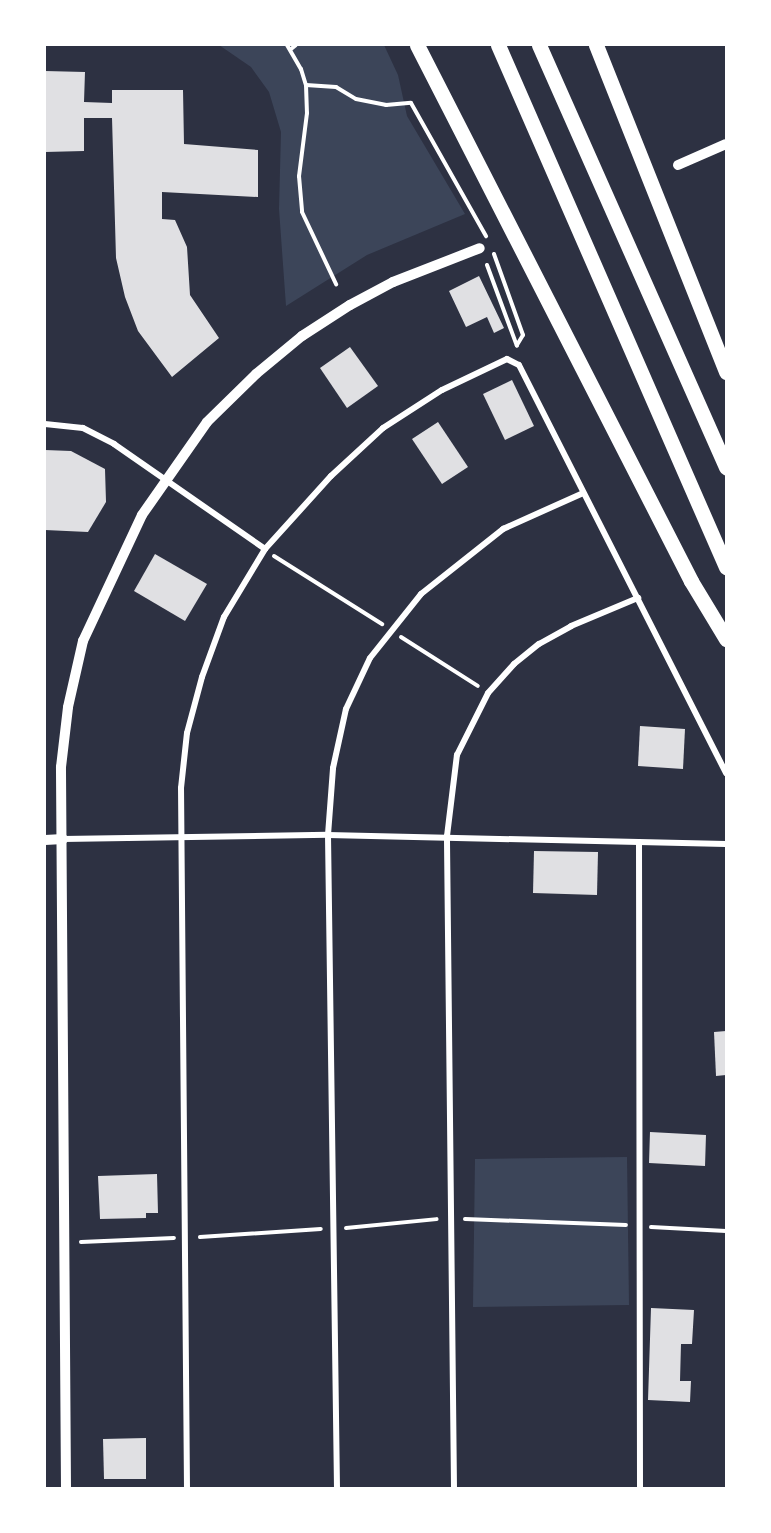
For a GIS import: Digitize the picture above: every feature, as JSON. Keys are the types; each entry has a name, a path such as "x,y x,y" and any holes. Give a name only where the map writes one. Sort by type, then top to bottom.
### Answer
{"highway":[{"path":"417,45 691,581 726,639"},
{"path":"498,45 726,567"},
{"path":"539,45 726,467"},
{"path":"596,45 726,372"}],"street":[{"path":"678,165 726,144"},
{"path":"66,1488 61,767 68,707 83,640 112,572 163,480 207,422 256,374 302,336 393,282 484,244"},
{"path":"187,1488 180,836 187,733 202,677 225,616 265,549 331,476 383,428 442,390 507,359 519,365 726,773"},
{"path":"45,424 83,428 114,444 265,549"},
{"path":"337,1488 328,835 333,768 346,709 370,658 389,629 421,594 475,549 504,529 583,493"},
{"path":"454,1488 447,836 457,755 488,693 539,644 638,598"},
{"path":"45,840 328,835 726,844"},
{"path":"639,842 640,1488"}],"path":[{"path":"296,45 289,47 306,85 307,113 299,197 310,237 336,284"},
{"path":"306,85 336,87 356,99 376,103 411,103 465,193 484,244"},
{"path":"493,251 523,335 517,345"},
{"path":"487,265 517,345 519,365"},
{"path":"265,549 488,693"},
{"path":"346,1228 437,1219"},
{"path":"465,1219 626,1225"},
{"path":"651,1227 726,1231"},
{"path":"200,1237 321,1229"},
{"path":"81,1242 174,1238"}],"shaded area":[{"path":"219,45 384,45 398,75 407,116 465,214 367,255 286,306 279,209 281,132 269,92 251,67"},
{"path":"627,1157 629,1305 473,1307 475,1159"}],"building":[{"path":"45,71 85,72 84,102 112,103 112,90 183,90 184,144 258,150 258,197 162,192 162,219 175,220 187,247 190,295 219,338 172,377 138,331 125,297 116,258 112,118 84,118 84,151 45,152"},
{"path":"479,276 504,328 494,333 487,317 466,327 449,291"},
{"path":"350,347 378,386 347,408 320,368"},
{"path":"512,380 534,426 505,440 483,394"},
{"path":"438,422 468,467 442,484 412,439"},
{"path":"45,450 71,451 105,469 106,502 88,532 45,530"},
{"path":"155,554 207,584 185,621 134,591"},
{"path":"640,726 685,729 683,769 638,766"},
{"path":"534,851 598,852 597,895 533,893"},
{"path":"726,1031 726,1075 716,1076 714,1032"},
{"path":"650,1132 706,1135 705,1166 649,1163"},
{"path":"157,1174 158,1213 146,1213 146,1218 100,1219 98,1176"},
{"path":"651,1308 694,1310 692,1344 681,1344 680,1381 691,1381 690,1402 648,1400"},
{"path":"146,1438 146,1479 104,1479 103,1439"}]}
